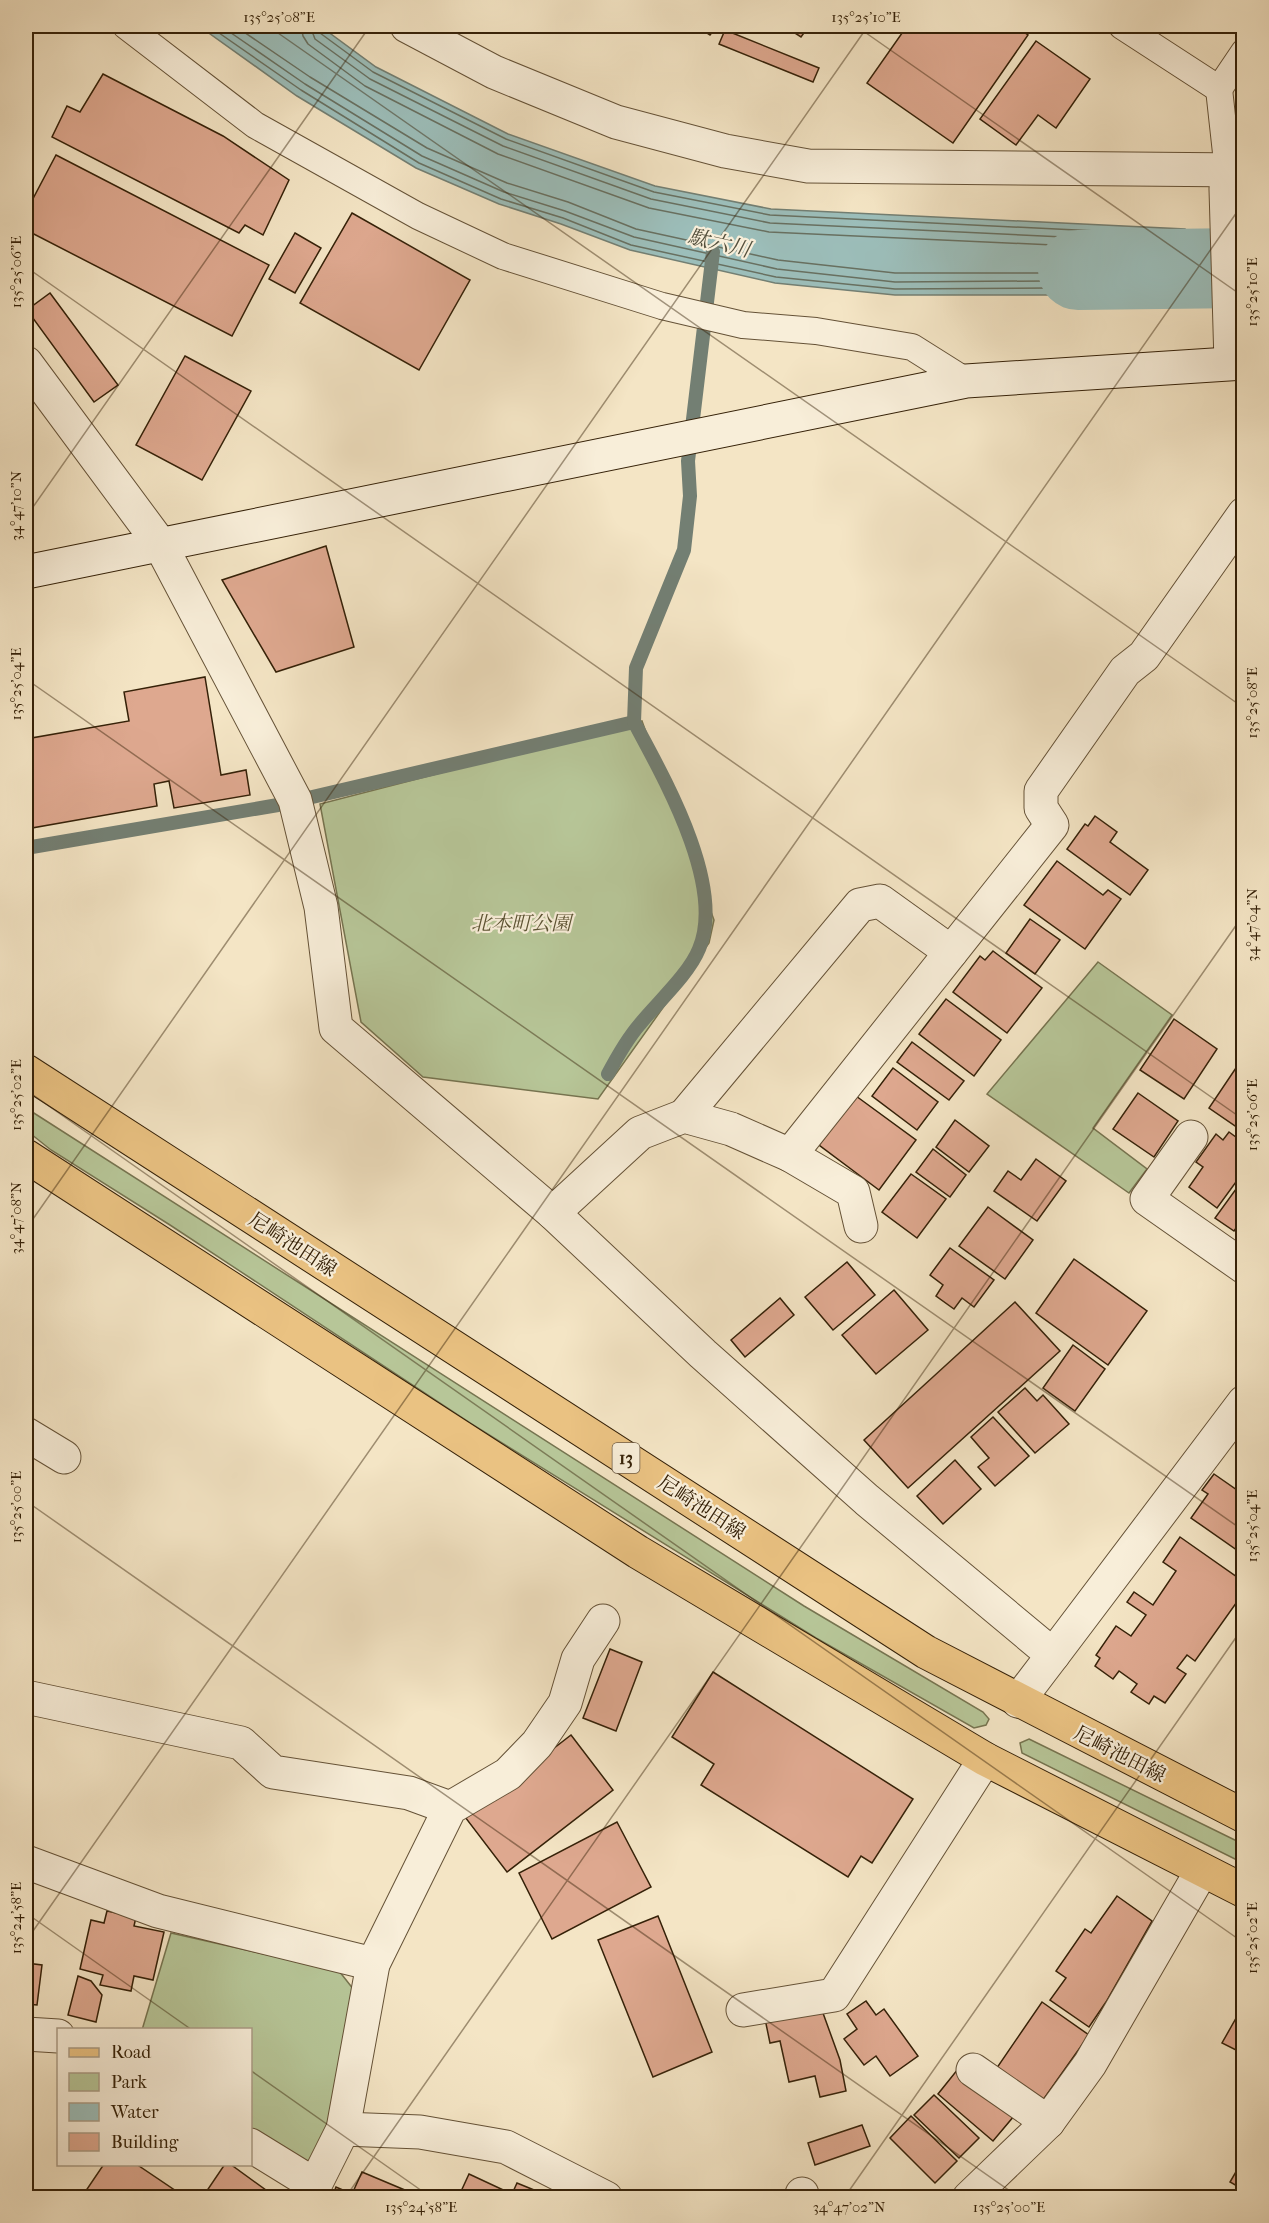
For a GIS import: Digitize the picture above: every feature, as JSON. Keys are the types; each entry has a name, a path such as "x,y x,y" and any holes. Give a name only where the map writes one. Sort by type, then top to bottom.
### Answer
{"main road":[{"name":"尼崎池田線","path":"26,1071 926,1652 1244,1816"},
{"path":"26,1156 573,1513 985,1759 1201,1872 1244,1891"}],"street":[{"path":"26,572 966,381 1237,363 1230,325 1232,176 798,165 725,151 616,122 494,72 407,26"},
{"path":"26,363 160,544 295,800 321,907 336,1028 553,1213 703,1354 867,1500 1053,1655"},
{"path":"790,1155 1052,825 1041,808 1041,790 1125,671 1144,656 1244,514"},
{"path":"553,1213 640,1133 684,1116 861,905 880,901 951,952"},
{"path":"684,1116 731,1129 790,1155 853,1192 861,1226"},
{"path":"1191,1137 1147,1200 1244,1267"},
{"path":"1018,1701 1244,1402"},
{"path":"26,1434 64,1456"},
{"path":"252,2146 315,2191 343,2129 373,1964 450,1808 508,1774 537,1744 565,1703 578,1659 603,1621"},
{"path":"26,1697 241,1743 273,1772 410,1793 450,1808"},
{"path":"743,2010 834,1995 985,1759"},
{"path":"26,1862 158,1911 373,1964"},
{"path":"969,2198 1048,2122 1090,2064 1201,1872"},
{"path":"26,2034 57,2037"},
{"path":"973,2070 1048,2122"},
{"path":"343,2129 420,2132 506,2147 606,2198"}],"lane":[{"path":"126,26 255,125 418,216 503,256 662,306 742,325 816,331 912,347 966,381"},
{"path":"1122,26 1219,89"},
{"path":"1232,176 1219,89 1244,52"}],"green space":[{"name":"北本町公園","path":"642,721 714,920 709,943 598,1099 423,1077 361,1022 320,804"},
{"path":"1098,962 1172,1015 1093,1128 1147,1169 1129,1193 987,1094"},
{"path":"26,1108 804,1606 983,1712 989,1719 986,1725 974,1728 816,1638 470,1423 170,1225 51,1150 26,1130"},
{"path":"1029,1739 1243,1844 1243,1863 1022,1753 1020,1743"},
{"path":"171,1933 339,1971 354,1990 330,2130 310,2161 286,2158 252,2136 252,2028 143,2028"}],"water":[{"path":"199,26 320,26 376,67 508,134 655,186 771,209 1185,229 1190,295 895,295 775,283 630,250 499,204 416,168 297,96"}],"building":[{"path":"696,26 717,26 710,35"},
{"path":"784,26 809,26 801,37"},
{"path":"907,26 1015,26 1028,35 953,143 867,83"},
{"path":"725,30 819,68 813,82 719,44"},
{"path":"1036,41 1090,79 1056,128 1038,115 1016,145 980,119"},
{"path":"103,74 223,136 289,180 263,235 245,225 239,233 52,137 67,106 80,112"},
{"path":"56,155 269,265 232,336 26,230 26,212"},
{"path":"352,213 470,280 419,370 300,303"},
{"path":"295,233 321,248 295,293 269,279"},
{"path":"50,293 118,385 94,402 27,310"},
{"path":"185,356 251,391 202,480 136,445"},
{"path":"326,546 354,647 276,672 222,580"},
{"path":"205,677 221,775 246,770 250,795 174,808 169,781 154,784 157,806 26,829 26,739 129,721 124,692"},
{"path":"1095,816 1117,832 1110,842 1148,870 1130,895 1067,849 1085,824 1088,826"},
{"path":"1057,861 1103,895 1108,890 1121,899 1085,949 1024,905"},
{"path":"1030,919 1060,940 1035,974 1006,953"},
{"path":"993,951 1042,988 1007,1033 953,992 980,956 985,960"},
{"path":"946,999 1001,1040 974,1076 919,1034"},
{"path":"1174,1019 1217,1049 1184,1099 1140,1070"},
{"path":"912,1042 964,1081 949,1100 897,1062"},
{"path":"1244,1056 1244,1132 1209,1108"},
{"path":"893,1068 938,1102 917,1130 872,1096"},
{"path":"1138,1093 1178,1121 1154,1157 1113,1129"},
{"path":"856,1096 916,1140 879,1190 819,1145"},
{"path":"955,1120 989,1146 969,1172 936,1147"},
{"path":"1229,1132 1244,1143 1244,1171 1217,1208 1189,1187 1203,1167 1196,1162 1216,1134 1223,1140"},
{"path":"933,1149 966,1175 950,1197 916,1172"},
{"path":"1036,1159 1066,1181 1037,1221 994,1191 1008,1171 1021,1180"},
{"path":"911,1174 946,1199 917,1238 882,1212"},
{"path":"1244,1178 1244,1217 1234,1231 1215,1218"},
{"path":"988,1207 1033,1240 1005,1279 959,1246"},
{"path":"950,1248 994,1280 974,1307 962,1298 954,1309 936,1296 943,1285 930,1275"},
{"path":"1074,1259 1147,1311 1108,1365 1036,1313"},
{"path":"847,1262 875,1295 833,1330 805,1297"},
{"path":"894,1290 928,1330 876,1374 842,1335"},
{"path":"780,1298 794,1315 745,1357 731,1340"},
{"path":"1015,1302 1060,1351 908,1488 864,1440"},
{"path":"1073,1345 1105,1369 1075,1411 1043,1388"},
{"path":"1025,1388 1037,1401 1043,1395 1069,1424 1035,1453 998,1412"},
{"path":"993,1417 1029,1456 995,1486 978,1467 989,1458 971,1437"},
{"path":"955,1460 981,1489 943,1524 917,1496"},
{"path":"1214,1474 1244,1495 1244,1555 1191,1518 1208,1494 1202,1490"},
{"path":"1180,1537 1244,1582 1244,1592 1195,1661 1187,1655 1177,1668 1186,1674 1165,1703 1154,1696 1149,1704 1131,1692 1137,1684 1119,1671 1113,1679 1095,1666 1100,1658 1096,1655 1116,1626 1131,1636 1146,1615 1127,1602 1134,1592 1153,1605 1176,1571 1163,1562"},
{"path":"610,1649 642,1662 616,1731 583,1718"},
{"path":"713,1672 913,1799 872,1863 861,1856 848,1877 701,1785 714,1764 672,1737"},
{"path":"571,1735 613,1790 507,1872 465,1817"},
{"path":"617,1822 651,1887 552,1939 519,1873"},
{"path":"1117,1896 1152,1921 1106,2002 1089,2027 1050,2000 1066,1978 1056,1971 1085,1929 1091,1933"},
{"path":"107,1911 136,1917 134,1926 164,1932 153,1980 134,1976 131,1991 100,1985 103,1975 80,1969 91,1920 104,1923"},
{"path":"658,1916 712,2052 653,2077 598,1940"},
{"path":"26,1963 42,1965 37,2005 26,2004"},
{"path":"78,1976 91,1981 102,1995 96,2022 68,2015"},
{"path":"866,2001 876,2015 884,2009 918,2056 890,2076 876,2056 864,2065 844,2039 857,2029 847,2014"},
{"path":"819,2002 840,2060 846,2091 820,2097 815,2076 789,2082 780,2041 770,2043 764,2014"},
{"path":"1042,2002 1089,2035 1038,2107 992,2075"},
{"path":"1244,2004 1244,2054 1222,2043"},
{"path":"958,2069 1014,2116 993,2141 938,2094"},
{"path":"934,2095 979,2138 959,2158 914,2115"},
{"path":"911,2116 957,2161 935,2183 890,2138"},
{"path":"862,2125 870,2146 815,2165 808,2143"},
{"path":"1244,2158 1244,2190 1230,2182"},
{"path":"103,2166 139,2166 179,2193 176,2198 81,2198"},
{"path":"224,2166 233,2166 277,2198 202,2198"},
{"path":"362,2172 419,2196 418,2198 332,2198 336,2187 352,2194"},
{"path":"469,2174 512,2194 517,2183 534,2190 530,2198 458,2198"}],"waterway":[{"path":"608,1074 631,1036 694,959 699,949 705,923 704,895 698,864 688,833 661,772 634,722 636,668 684,550 690,496 688,461 713,252"},
{"name":"駄六川","path":"1078,270 1244,268"},
{"path":"26,848 278,805 634,722"}]}
